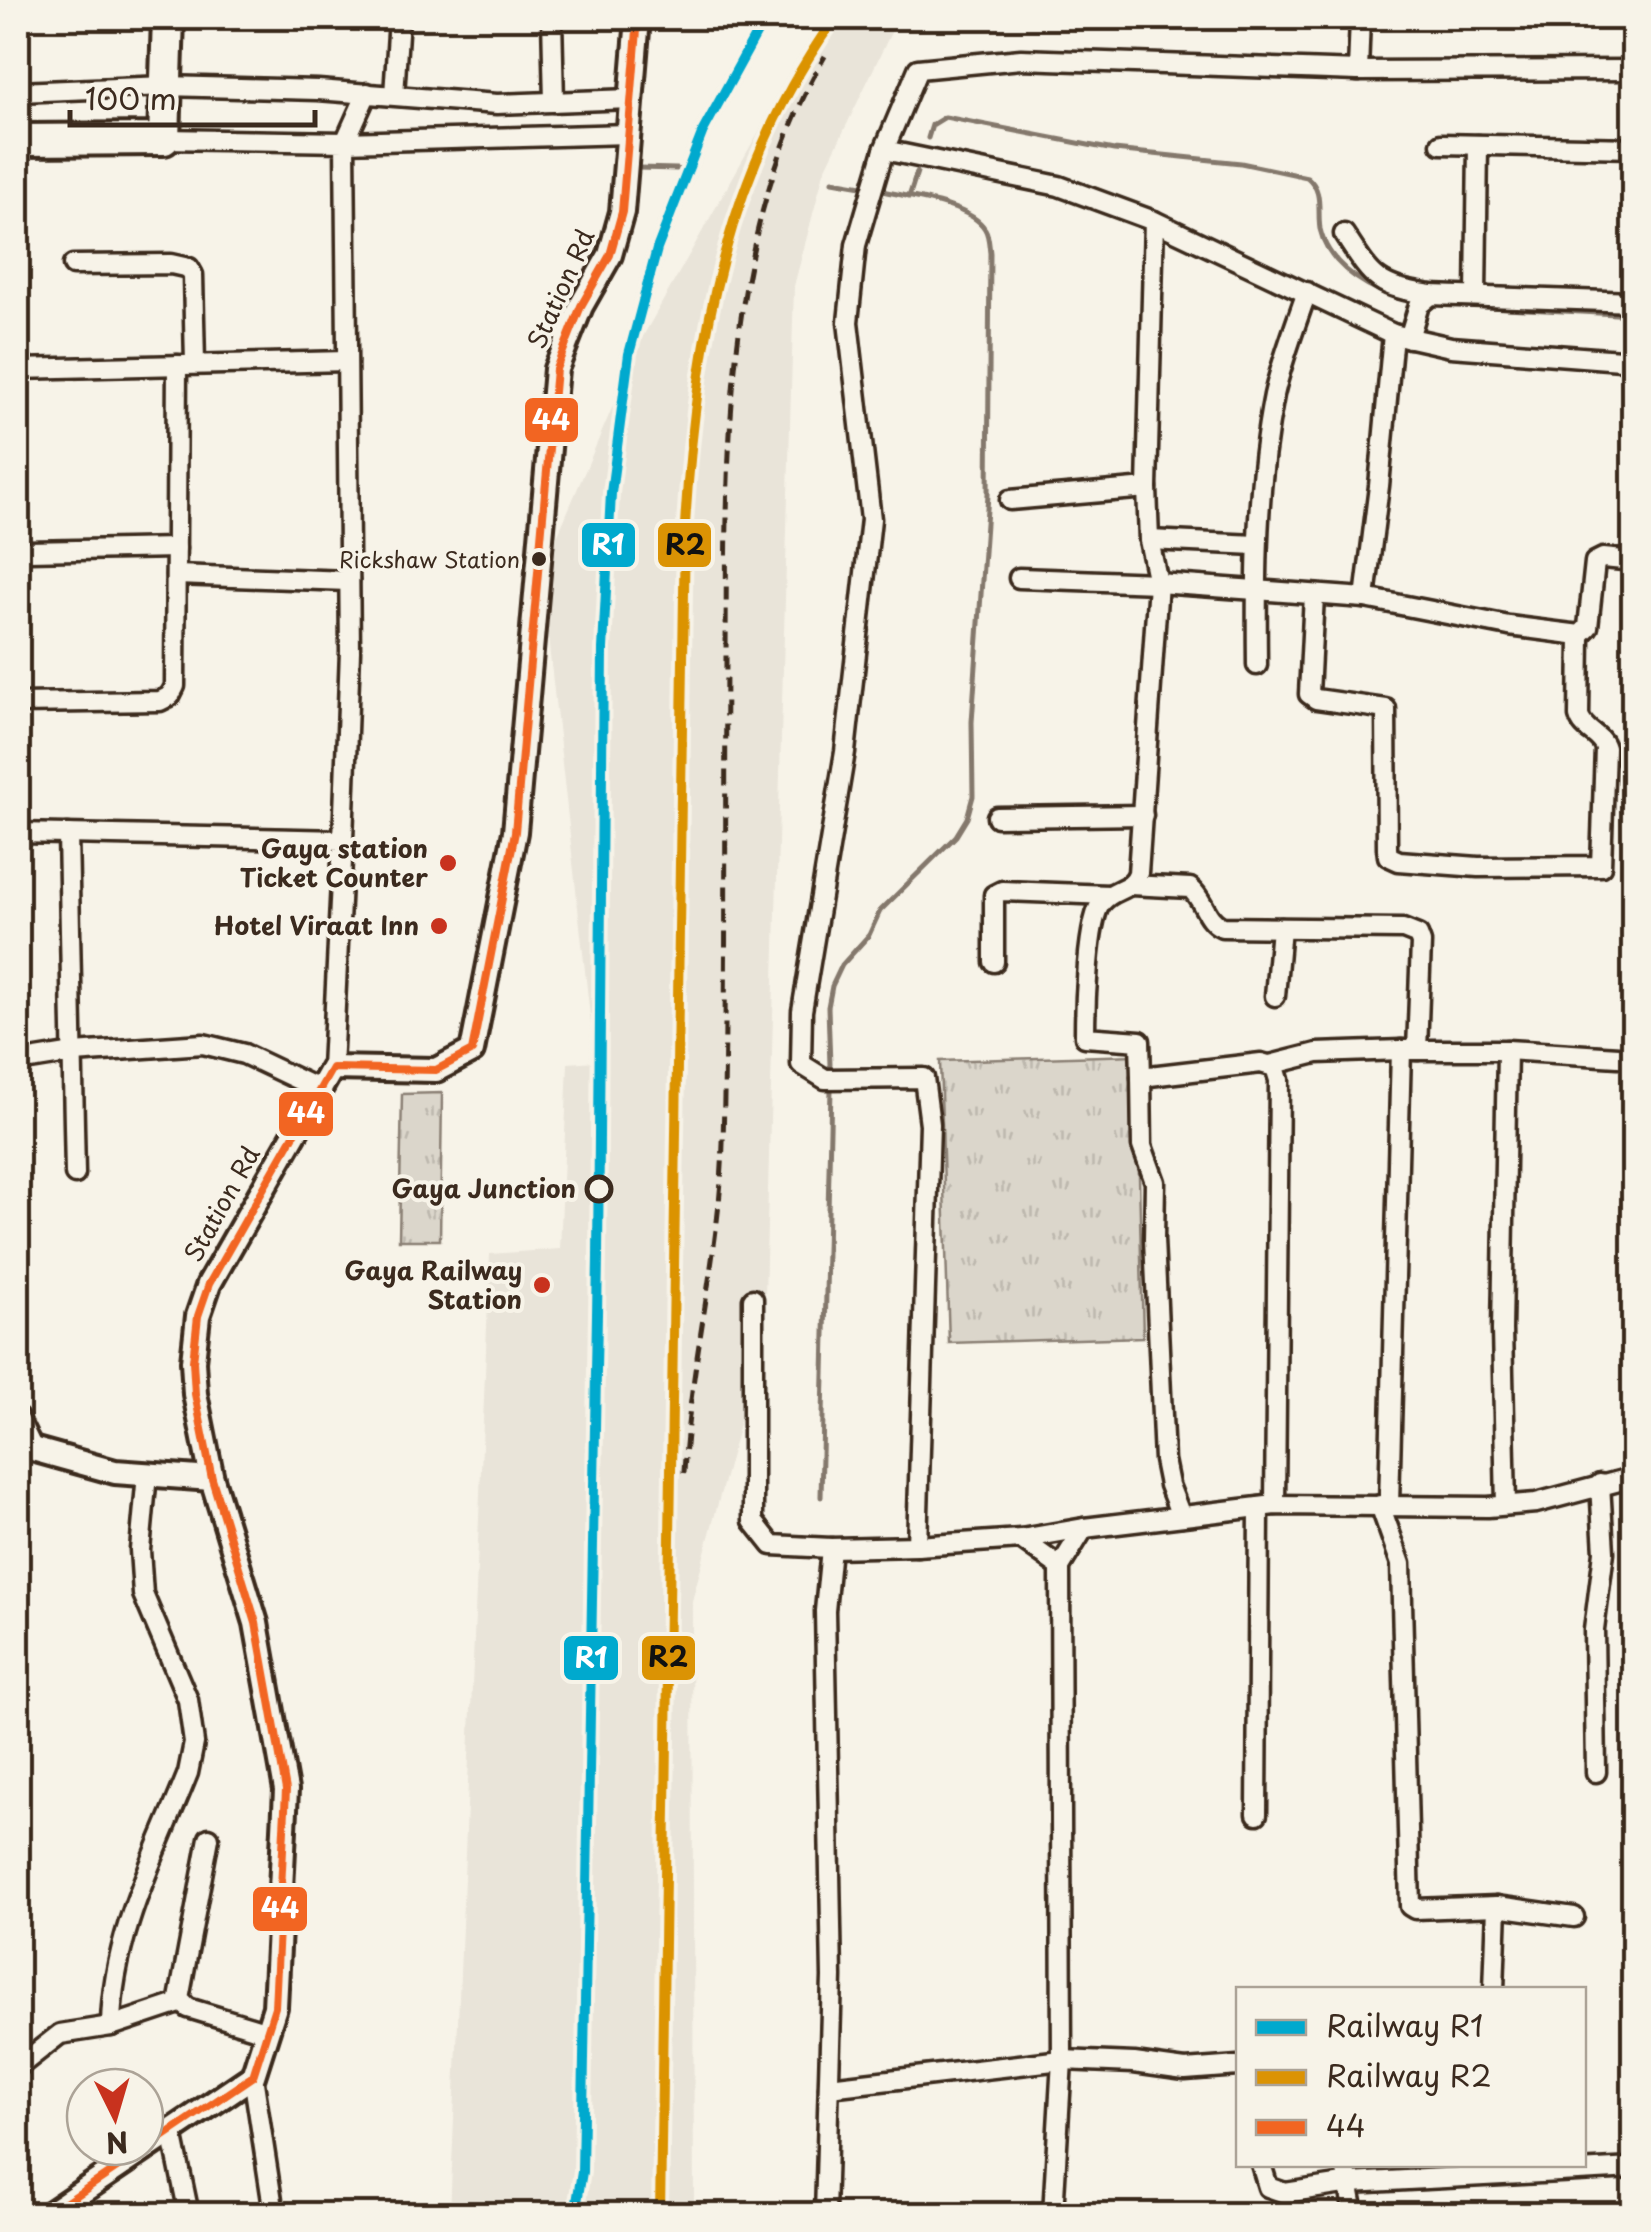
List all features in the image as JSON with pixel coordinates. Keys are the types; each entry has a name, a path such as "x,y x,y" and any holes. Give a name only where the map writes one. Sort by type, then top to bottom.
{"highway":[{"path":"18,140 164,139 168,18"}],"street":[{"path":"394,95 399,18"},
{"path":"552,18 554,102"},
{"name":"Station Rd","path":"253,2076 275,2007 286,1790 256,1623 212,1480 195,1394 193,1361 198,1316 209,1284 230,1245 332,1068 436,1070 472,1051 515,832 556,368 581,306 610,256 622,212 638,18"},
{"path":"1358,71 1360,18"},
{"path":"918,1546 930,1124 924,1078 824,1079 801,1064 802,1010 844,752 871,519 848,322 856,244 884,150 918,69 1021,59 1358,71 1634,70"},
{"path":"18,92 166,86 366,93 455,102 631,99"},
{"path":"332,1068 350,652 345,142 366,93"},
{"path":"164,139 345,142 628,134"},
{"path":"1441,144 1634,148"},
{"path":"1476,296 1478,145"},
{"path":"884,150 1059,186 1154,221 1401,336 1451,347 1634,360"},
{"path":"1130,885 1138,873 1158,583 1149,540 1148,488 1154,221"},
{"path":"1344,234 1370,274 1396,289 1430,295 1634,302"},
{"path":"18,703 160,702 176,686 176,548 193,276 189,268 171,264 73,264"},
{"path":"1257,665 1256,545 1260,487 1275,392 1307,292"},
{"path":"1365,598 1401,336 1430,295"},
{"path":"18,369 347,361"},
{"path":"1010,500 1148,488"},
{"path":"1149,540 1256,545"},
{"path":"18,556 28,551 176,548"},
{"path":"1314,595 1309,694 1316,699 1386,709 1388,856 1398,861 1478,867 1601,866 1606,756 1604,742 1584,728 1579,716 1580,635 1588,627 1594,562 1603,558 1634,561"},
{"path":"176,574 349,581"},
{"path":"1019,578 1158,583 1365,598 1493,624 1580,635"},
{"path":"996,816 1142,815"},
{"path":"18,833 343,840"},
{"path":"68,834 75,1174"},
{"path":"1181,1516 1168,1485 1164,1460 1154,1240 1156,1182 1142,1146 1140,1042 1085,1037 1094,914 1110,895 1130,885 1190,888 1212,923 1222,928 1403,929 1418,935 1421,943 1409,1050 1385,1505 1401,1564 1410,1904 1416,1910 1497,1906 1574,1917"},
{"path":"994,962 994,895 1002,891 1110,895"},
{"path":"1275,996 1281,928"},
{"path":"18,1062 74,1053 203,1044 244,1054 320,1090"},
{"path":"1141,1078 1270,1064 1318,1052 1507,1050 1634,1058"},
{"path":"1506,1505 1502,1330 1507,1050"},
{"path":"1257,1814 1279,1080 1270,1064"},
{"path":"754,1300 752,1521 772,1545 918,1546 1021,1539 1267,1506 1536,1503 1634,1477"},
{"path":"18,1418 25,1447 115,1472 212,1480"},
{"path":"111,2026 117,1955 188,1773 194,1743 188,1700 143,1594 140,1550 147,1474"},
{"path":"1596,1772 1594,1630 1604,1552 1600,1484"},
{"path":"1052,2214 1062,2060 1060,1566 1084,1528"},
{"path":"1021,1539 1060,1566"},
{"path":"826,2214 832,1977 825,1611 831,1548"},
{"path":"209,1838 178,1989 180,2003 268,2032"},
{"path":"1494,1987 1497,1906"},
{"path":"18,2067 60,2034 111,2026 180,2003"},
{"path":"829,2087 1062,2060 1185,2070 1236,2066"},
{"path":"49,2214 253,2076 274,2214"},
{"path":"172,2132 190,2214"},
{"path":"1261,2167 1268,2187 1285,2193 1348,2174 1634,2168"},
{"path":"1348,2174 1354,2214"}],"shaded area":[{"path":"823,18 898,18 824,172 794,286 764,1330 692,1601 694,2214 450,2214 490,1254 560,1249 568,1063 595,1061 541,574 642,338"}],"green space":[{"path":"1136,1055 1143,1337 949,1343 940,1061"},
{"path":"442,1093 440,1240 399,1240 402,1094"}],"waterway":[{"path":"928,138 932,125 945,117 1114,150 1241,163 1307,177 1316,188 1320,229 1333,256 1355,277 1410,301"},
{"path":"638,168 677,169"},
{"path":"909,197 917,172"},
{"path":"833,181 862,186"},
{"path":"830,1065 828,1007 842,965 869,935 880,911 956,836 967,818 973,796 972,722 988,495 989,241 985,229 967,214 938,203 882,191"},
{"path":"1434,304 1634,315"},
{"path":"821,1497 831,1089"}],"railway":[{"path":"669,1768 671,1429 689,461 705,342 732,229 773,122 835,18"},
{"path":"684,1473 723,1143 727,505 737,350 748,274 766,199 791,126 825,56"}],"rail line":[{"name":"R1","path":"575,2214 582,2172 598,1257 603,649 611,493 629,354 657,249 703,131 765,18"},
{"name":"R2","path":"660,2214 685,525 690,457 708,324 742,197 797,76 835,18"}],"transit line":[{"name":"44","path":"49,2214 253,2076 275,2007 286,1790 256,1623 212,1479 195,1394 193,1361 198,1316 209,1284 332,1068 436,1070 472,1051 515,832 556,369 581,306 610,255 622,212 638,18"}],"place":[{"name":"Rickshaw Station","path":"539,559"},
{"name":"Gaya station Ticket Counter","path":"448,863"},
{"name":"Hotel Viraat Inn","path":"439,926"},
{"name":"Gaya Junction","path":"599,1189"},
{"name":"Gaya Railway Station","path":"542,1285"}]}
